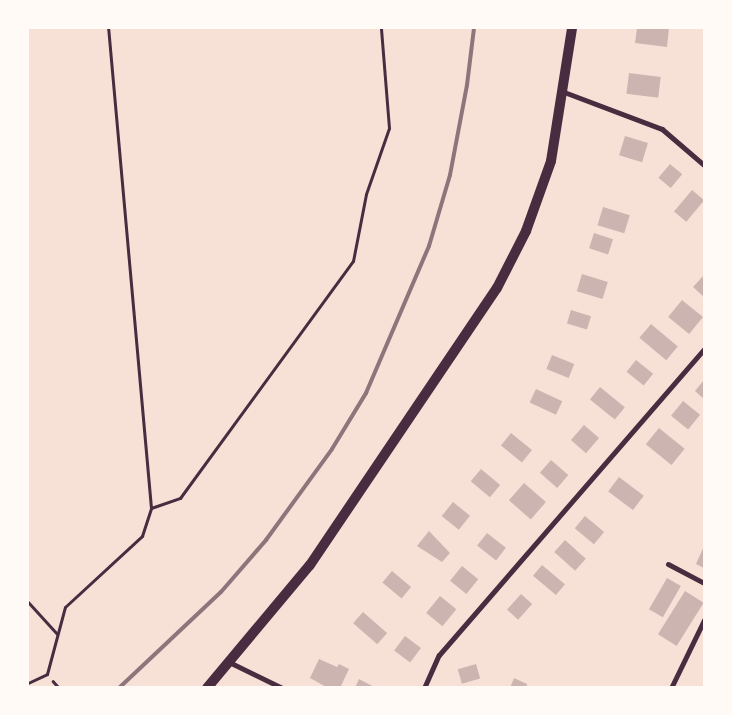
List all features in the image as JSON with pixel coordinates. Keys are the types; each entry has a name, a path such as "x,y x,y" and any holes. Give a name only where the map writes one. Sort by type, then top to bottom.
{"main road":[{"path":"207,688 231,663 310,565 497,288 526,231 551,161 564,92 572,28"}],"street":[{"path":"564,92 662,129 704,165"},
{"path":"424,688 439,655 704,349"},
{"path":"668,564 704,583"},
{"path":"672,688 704,620"},
{"path":"231,663 282,688"}],"lane":[{"path":"28,683 47,674 64,608 142,536 151,508 108,28"},
{"path":"151,508 180,498 353,261 366,194 388,128 381,28"},
{"path":"28,602 57,635"}],"building":[{"path":"637,28 669,28 667,47 635,43"},
{"path":"629,73 661,77 658,98 626,94"},
{"path":"625,136 648,143 642,162 619,155"},
{"path":"670,164 682,174 671,188 658,178"},
{"path":"692,190 704,201 686,222 674,211"},
{"path":"603,207 630,215 624,233 597,225"},
{"path":"594,233 613,239 608,254 589,248"},
{"path":"582,274 608,282 603,299 577,291"},
{"path":"704,275 704,297 693,287"},
{"path":"682,300 703,317 689,334 668,317"},
{"path":"571,310 591,316 587,330 567,323"},
{"path":"651,324 678,346 666,360 639,338"},
{"path":"552,355 574,364 569,378 546,369"},
{"path":"636,360 653,374 644,386 627,372"},
{"path":"704,380 704,399 695,391"},
{"path":"600,387 625,407 615,420 590,399"},
{"path":"536,389 562,401 556,415 530,403"},
{"path":"683,401 700,415 688,430 671,416"},
{"path":"584,425 599,438 586,453 571,440"},
{"path":"659,428 685,449 671,465 646,444"},
{"path":"511,433 532,450 522,462 501,445"},
{"path":"551,460 568,475 557,488 540,473"},
{"path":"481,469 500,485 490,497 471,481"},
{"path":"619,477 644,496 633,510 608,491"},
{"path":"524,483 546,502 531,519 509,500"},
{"path":"453,502 470,516 459,530 442,516"},
{"path":"585,516 604,532 594,544 575,528"},
{"path":"429,531 450,553 442,562 417,546"},
{"path":"487,533 506,548 496,560 477,546"},
{"path":"565,540 586,559 575,571 554,552"},
{"path":"704,546 704,568 696,564"},
{"path":"542,565 565,584 556,595 533,576"},
{"path":"462,566 478,579 466,594 450,581"},
{"path":"392,571 411,587 402,599 382,582"},
{"path":"667,578 681,586 663,617 649,609"},
{"path":"685,591 704,603 677,646 658,634"},
{"path":"521,594 532,604 518,620 507,610"},
{"path":"440,596 456,609 442,626 426,613"},
{"path":"363,612 387,633 377,644 353,623"},
{"path":"405,636 421,648 410,662 394,650"},
{"path":"319,659 337,667 339,664 349,669 340,688 328,688 310,678"},
{"path":"476,664 480,678 462,684 458,669"},
{"path":"514,678 527,684 526,688 510,688"},
{"path":"359,679 376,688 355,688"}],"railway":[{"path":"119,688 221,592 266,540 332,449 366,393 429,246 450,175 467,85 474,28"}]}
